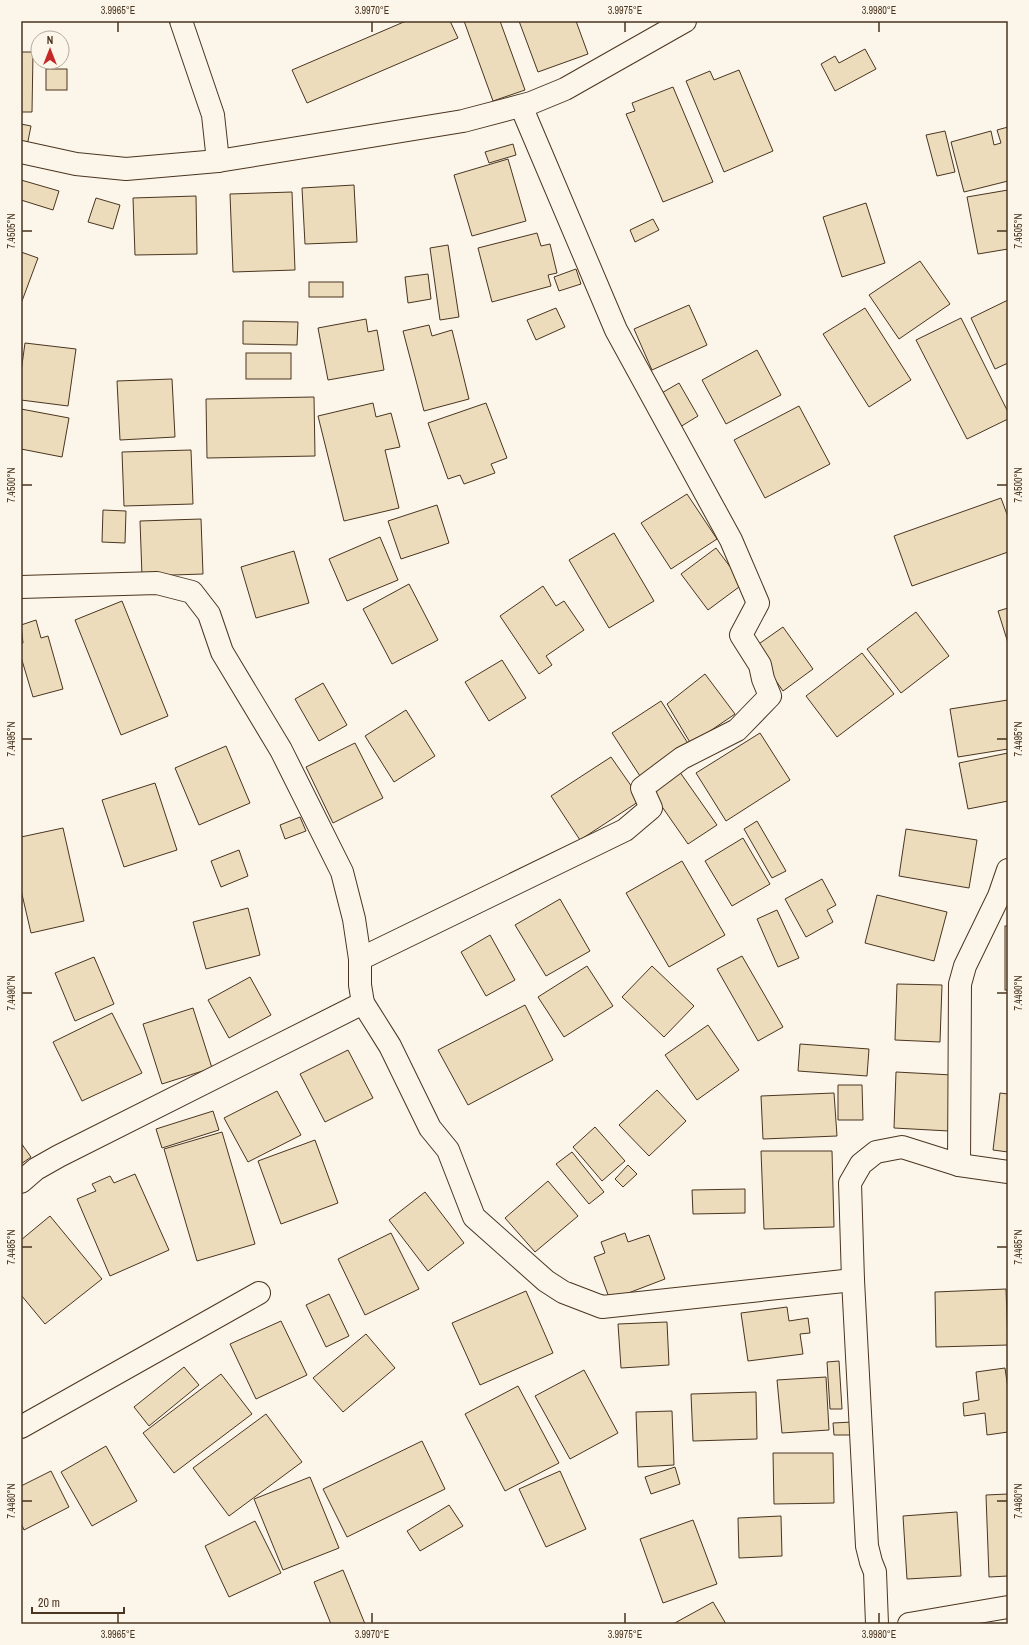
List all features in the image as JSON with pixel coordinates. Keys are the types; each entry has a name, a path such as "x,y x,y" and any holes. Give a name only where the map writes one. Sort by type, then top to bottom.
{"street":[{"path":"181,21 213,115 218,161"},
{"path":"21,152 76,164 126,170 218,161 463,121 531,104 565,89 685,21"},
{"path":"360,959 625,830 651,808 642,788 682,758 737,730 770,696 763,679 760,665 742,635 758,603 731,540 616,330 521,106"},
{"path":"21,586 157,583 192,592 209,614 222,652 281,750 342,872 354,919 360,959 360,985 363,1003 390,1046 430,1128 448,1150 474,1217 546,1281 563,1292 602,1307 853,1280"},
{"path":"960,1165 960,984 965,966 999,896 1008,870"},
{"path":"21,1182 36,1169 59,1156 363,1003"},
{"path":"877,1624 875,1572 867,1546 853,1280 850,1183 861,1164 876,1152 902,1147 960,1165 1008,1172"},
{"path":"21,1427 259,1293"},
{"path":"910,1624 1008,1607"}],"building":[{"path":"406,21 450,21 458,38 307,103 292,70"},
{"path":"464,21 500,21 525,90 493,101"},
{"path":"519,21 576,21 588,54 538,72"},
{"path":"865,49 876,69 835,91 821,64 835,56 839,63"},
{"path":"21,52 30,52 30,70 33,70 32,112 21,112"},
{"path":"46,70 67,70 67,90 46,90"},
{"path":"739,70 773,151 724,172 686,81 710,71 714,80"},
{"path":"673,87 713,182 663,202 626,114 635,111 632,103"},
{"path":"21,124 31,126 26,151 21,150"},
{"path":"1008,127 1008,181 964,192 951,142 991,131 994,145 1001,143 997,130"},
{"path":"945,131 955,172 937,176 926,135"},
{"path":"513,144 516,155 489,163 485,152"},
{"path":"508,159 526,221 472,236 454,175"},
{"path":"21,180 59,191 53,210 21,200"},
{"path":"354,185 357,242 305,244 302,188"},
{"path":"1008,190 1008,249 978,254 967,197"},
{"path":"292,192 295,270 233,272 230,194"},
{"path":"196,196 197,254 135,255 133,198"},
{"path":"96,198 120,205 113,229 88,222"},
{"path":"866,203 885,263 842,277 823,217"},
{"path":"653,219 659,230 635,242 630,230"},
{"path":"537,233 541,246 550,244 557,273 548,275 551,286 492,302 478,248"},
{"path":"448,245 459,317 440,320 430,248"},
{"path":"21,252 38,258 22,301 21,300"},
{"path":"920,261 950,304 899,339 869,295"},
{"path":"576,269 581,284 559,291 554,277"},
{"path":"428,274 431,299 408,303 405,277"},
{"path":"309,282 343,282 343,297 309,297"},
{"path":"1008,300 1008,363 995,369 971,318"},
{"path":"689,305 707,345 652,370 634,329"},
{"path":"556,308 565,327 536,340 527,320"},
{"path":"865,308 911,380 869,407 823,334"},
{"path":"961,318 1008,412 1008,419 967,439 916,340"},
{"path":"366,319 368,332 377,330 384,370 328,380 318,328"},
{"path":"243,321 298,322 297,345 243,344"},
{"path":"429,325 432,336 452,330 469,399 424,411 403,331"},
{"path":"25,343 76,349 68,406 21,400 21,372"},
{"path":"757,350 781,395 726,424 702,380"},
{"path":"246,353 291,353 291,379 246,379"},
{"path":"172,379 175,437 120,440 117,381"},
{"path":"679,383 698,416 680,427 660,394"},
{"path":"314,397 315,456 207,458 206,399"},
{"path":"373,403 376,417 391,413 400,447 385,450 399,508 344,521 318,416"},
{"path":"486,403 507,458 491,464 495,473 464,484 460,475 448,479 428,423"},
{"path":"799,406 830,464 765,498 734,440"},
{"path":"21,409 69,418 62,457 21,449"},
{"path":"191,450 193,504 124,506 122,452"},
{"path":"687,494 717,539 671,569 641,523"},
{"path":"1001,498 1008,517 1008,552 912,586 894,536"},
{"path":"437,505 449,543 401,559 388,521"},
{"path":"103,510 126,511 125,543 102,542"},
{"path":"201,519 203,574 142,576 140,521"},
{"path":"614,533 654,601 609,628 569,560"},
{"path":"380,537 398,580 347,601 329,559"},
{"path":"716,548 743,584 708,610 681,574"},
{"path":"294,551 309,603 256,618 241,567"},
{"path":"409,584 438,640 392,664 363,609"},
{"path":"543,586 556,606 564,601 584,630 546,656 552,665 539,674 500,616"},
{"path":"122,601 168,716 121,735 75,620"},
{"path":"1008,608 1008,643 998,611"},
{"path":"916,612 949,656 901,693 867,649"},
{"path":"36,620 41,638 48,636 63,689 33,697 21,657 21,644 23,643 21,625"},
{"path":"783,627 813,669 783,691 753,648"},
{"path":"862,653 894,694 837,737 806,696"},
{"path":"502,660 526,698 489,721 465,682"},
{"path":"705,674 735,714 691,744 667,704"},
{"path":"323,683 347,725 319,741 295,699"},
{"path":"1008,700 1008,749 958,757 950,709"},
{"path":"661,701 689,745 640,776 612,733"},
{"path":"406,710 435,756 394,782 365,736"},
{"path":"760,733 790,780 726,821 696,773"},
{"path":"355,743 383,798 333,823 306,767"},
{"path":"226,746 250,803 199,825 175,768"},
{"path":"1008,753 1008,801 968,809 959,763"},
{"path":"611,757 641,800 580,840 551,796"},
{"path":"677,768 717,825 688,844 649,788"},
{"path":"155,783 177,850 124,867 102,800"},
{"path":"300,817 306,831 285,839 280,825"},
{"path":"757,821 786,871 772,878 744,829"},
{"path":"63,828 84,921 31,933 21,890 21,837"},
{"path":"906,829 977,840 969,888 899,876"},
{"path":"743,838 770,884 732,906 705,861"},
{"path":"239,850 248,876 221,887 211,861"},
{"path":"682,861 725,935 669,967 626,893"},
{"path":"822,879 836,905 827,910 833,922 806,937 785,899"},
{"path":"877,895 947,912 934,961 865,943"},
{"path":"560,899 590,951 546,976 515,925"},
{"path":"248,908 260,955 206,969 193,922"},
{"path":"777,910 799,958 778,967 757,919"},
{"path":"1005,926 1008,926 1008,990 1005,990"},
{"path":"490,935 515,980 486,996 461,952"},
{"path":"742,956 783,1027 758,1041 717,969"},
{"path":"94,957 114,1004 75,1021 55,973"},
{"path":"587,966 613,1006 564,1037 538,997"},
{"path":"652,966 694,1006 664,1037 622,997"},
{"path":"250,977 271,1015 229,1038 208,1000"},
{"path":"897,984 942,985 940,1042 895,1040"},
{"path":"525,1005 553,1060 468,1105 438,1050"},
{"path":"193,1008 212,1068 162,1084 143,1024"},
{"path":"112,1013 142,1073 82,1101 53,1042"},
{"path":"708,1025 739,1070 697,1100 665,1055"},
{"path":"800,1044 869,1049 867,1076 798,1071"},
{"path":"348,1050 373,1098 325,1122 300,1074"},
{"path":"896,1072 952,1075 949,1131 894,1128"},
{"path":"838,1085 862,1085 863,1120 838,1120"},
{"path":"657,1090 686,1121 649,1156 619,1125"},
{"path":"277,1091 301,1135 248,1162 224,1118"},
{"path":"834,1093 837,1136 763,1139 761,1096"},
{"path":"1000,1093 1008,1094 1008,1152 993,1150"},
{"path":"213,1111 219,1130 162,1148 156,1129"},
{"path":"595,1127 625,1161 602,1181 573,1147"},
{"path":"222,1132 255,1244 197,1261 164,1149"},
{"path":"315,1140 338,1203 281,1224 258,1161"},
{"path":"21,1143 31,1157 21,1164"},
{"path":"761,1151 832,1151 834,1227 764,1229"},
{"path":"572,1152 604,1192 589,1204 556,1164"},
{"path":"628,1165 637,1174 623,1187 615,1179"},
{"path":"135,1174 169,1250 110,1276 77,1199 96,1191 92,1184 110,1176 114,1183"},
{"path":"548,1181 578,1216 535,1252 505,1218"},
{"path":"745,1189 745,1213 693,1214 692,1190"},
{"path":"425,1192 464,1243 428,1271 389,1220"},
{"path":"50,1216 102,1279 45,1324 21,1295 21,1240"},
{"path":"391,1233 419,1289 365,1315 338,1259"},
{"path":"625,1233 628,1242 649,1235 665,1279 610,1300 594,1257 605,1253 601,1242"},
{"path":"1006,1289 1008,1345 936,1347 935,1292"},
{"path":"526,1291 553,1353 480,1385 452,1323"},
{"path":"329,1294 349,1336 326,1347 306,1305"},
{"path":"787,1307 789,1321 808,1318 810,1333 800,1334 803,1354 748,1361 741,1313"},
{"path":"281,1321 307,1375 256,1399 230,1344"},
{"path":"667,1322 669,1365 621,1368 618,1324"},
{"path":"366,1334 395,1368 343,1412 313,1378"},
{"path":"839,1361 842,1409 830,1409 827,1362"},
{"path":"184,1367 199,1385 149,1426 134,1407"},
{"path":"1005,1368 1008,1389 1008,1432 987,1435 985,1413 964,1416 963,1403 979,1400 976,1372"},
{"path":"584,1370 618,1433 570,1459 535,1396"},
{"path":"221,1374 252,1414 174,1473 143,1433"},
{"path":"826,1377 829,1430 782,1433 777,1380"},
{"path":"518,1386 559,1463 505,1491 465,1414"},
{"path":"756,1392 757,1439 693,1441 691,1394"},
{"path":"672,1411 674,1465 638,1467 636,1412"},
{"path":"266,1414 302,1462 229,1516 193,1468"},
{"path":"853,1422 852,1435 834,1435 833,1423"},
{"path":"422,1441 445,1489 347,1537 323,1489"},
{"path":"106,1446 137,1501 92,1526 61,1472"},
{"path":"773,1453 833,1453 834,1503 774,1504"},
{"path":"675,1467 680,1484 651,1494 645,1477"},
{"path":"51,1471 69,1507 24,1530 21,1523 21,1486"},
{"path":"560,1471 586,1529 546,1547 519,1489"},
{"path":"310,1477 339,1548 283,1570 254,1499"},
{"path":"1008,1494 1008,1576 989,1577 986,1495"},
{"path":"449,1505 463,1526 420,1551 407,1531"},
{"path":"957,1512 961,1576 907,1579 903,1516"},
{"path":"781,1516 782,1556 739,1558 738,1518"},
{"path":"693,1520 717,1584 663,1603 640,1539"},
{"path":"255,1521 281,1573 229,1597 205,1546"},
{"path":"343,1570 365,1624 331,1624 314,1582"},
{"path":"713,1602 726,1624 673,1624"}]}
